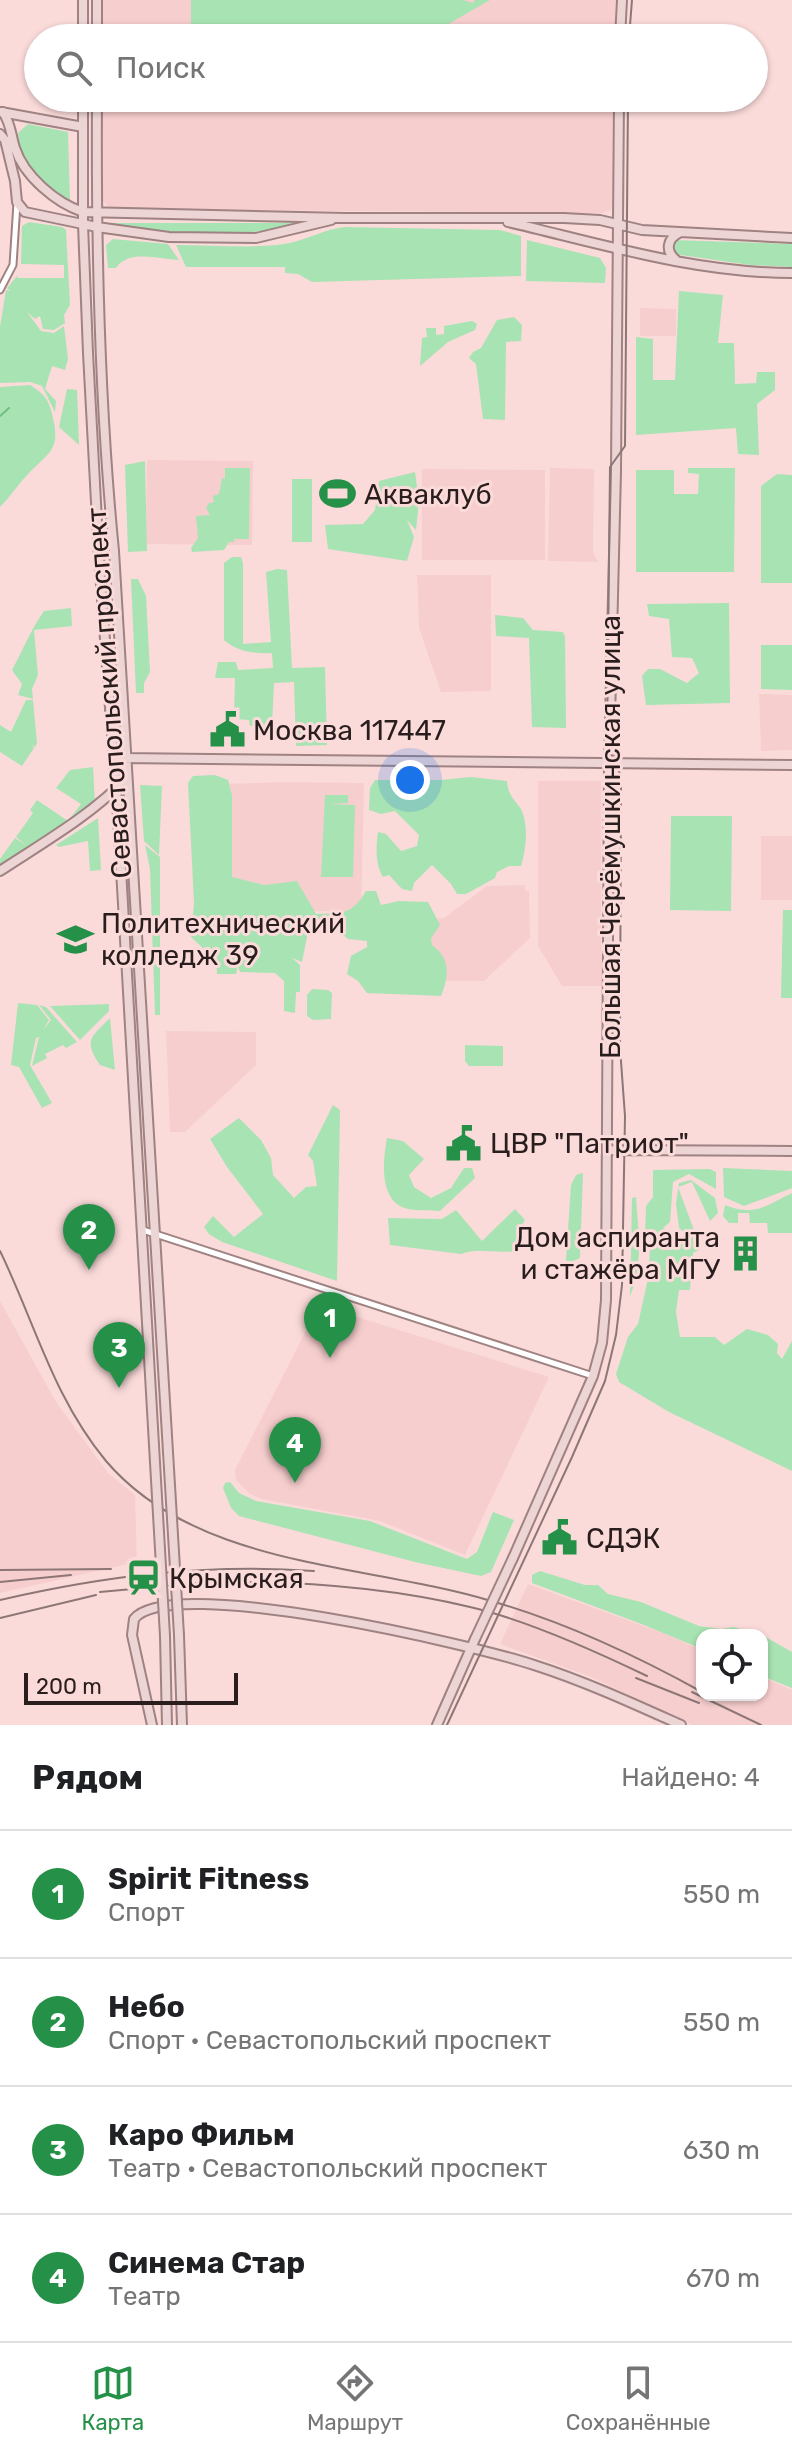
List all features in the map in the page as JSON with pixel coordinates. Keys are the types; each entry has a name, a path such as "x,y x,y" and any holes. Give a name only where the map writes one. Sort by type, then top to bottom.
{"main road":[{"path":"83,0 83,24"},
{"path":"97,0 97,24"},
{"path":"621,24 622,0"},
{"path":"2,112 83,127"},
{"path":"0,124 2,112"},
{"path":"2,112 8,120 18,154 32,177 61,202 83,212 600,220 634,229 792,238"},
{"name":"Севастопольский проспект","path":"83,112 83,224 94,470 142,1230 165,1636 167,1725"},
{"name":"Севастопольский проспект","path":"97,112 96,213 106,467 114,551 162,1336 182,1725"},
{"name":"Большая Черёмушкинская улица","path":"437,1725 593,1376 602,1343 606,1300 609,1150 609,763 619,112"},
{"path":"13,137 19,127 32,117"},
{"path":"0,134 5,140 17,202 25,212 97,227 169,237 256,238 346,218"},
{"path":"15,181 21,173 32,177"},
{"path":"488,219 657,258 748,272 792,273"},
{"path":"657,231 664,244 657,258"},
{"path":"676,260 670,254 668,244 673,236 681,232"},
{"path":"112,758 792,765"},
{"path":"0,871 76,823 127,778"},
{"path":"609,1150 792,1151"},
{"path":"152,1725 132,1629 138,1614 149,1608 215,1605 288,1609 530,1663 607,1691 681,1725"}],"street":[{"path":"0,290 13,265 17,202"},
{"path":"142,1230 593,1376"},
{"path":"147,1337 154,1329 162,1336"}],"shaded area":[{"path":"102,0 616,0 615,24 102,24"},
{"path":"101,112 613,112 612,206 611,210 603,213 113,209 102,199"},
{"path":"640,308 676,309 676,336 640,336"},
{"path":"147,460 253,461 252,545 146,544"},
{"path":"550,468 594,469 593,552 598,562 548,561"},
{"path":"422,469 545,470 545,560 422,560"},
{"path":"417,575 491,575 491,691 441,692 419,628"},
{"path":"759,694 792,695 792,750 761,751"},
{"path":"538,781 601,781 601,986 562,986 538,946"},
{"path":"364,783 361,912 315,911 291,917 221,918 222,784"},
{"path":"761,836 792,836 792,900 761,900"},
{"path":"525,885 525,891 529,891 530,938 484,981 399,981 409,921 444,918 487,886"},
{"path":"166,1031 256,1032 256,1065 185,1132 170,1132"},
{"path":"0,1301 56,1402 108,1473 135,1495 137,1562 0,1593"},
{"path":"319,1305 549,1377 465,1555 380,1521 261,1499 250,1494 236,1480 235,1470"},
{"path":"528,1584 696,1647 696,1701 768,1701 768,1680 792,1690 792,1725 692,1725 591,1677 500,1644"}],"green space":[{"path":"191,0 463,0 473,3 475,0 490,0 448,24 191,24"},
{"path":"28,124 68,132 70,201 52,190 28,164 19,144 18,133"},
{"path":"29,222 66,230 70,305 64,315 65,323 54,330 43,329 40,316 35,319 27,312 41,331 54,333 64,326 68,359 65,370 52,366 45,389 56,401 55,412 42,386 30,382 0,383 0,327 6,290 10,291 7,288 17,276 64,278 64,265 21,264 22,226"},
{"path":"111,223 293,223 257,232 202,234 147,231"},
{"path":"345,227 500,230 521,236 521,276 312,282 298,274 285,273 285,267 186,267 176,245 271,245"},
{"path":"113,239 168,244 179,260 136,257 121,262 116,268 108,268 106,245"},
{"path":"527,240 600,258 606,268 605,283 526,281"},
{"path":"674,240 792,244 792,267 750,265 674,254 670,244"},
{"path":"679,291 723,295 718,343 734,343 735,384 756,383 757,372 775,372 775,390 757,404 759,455 738,454 736,428 636,435 636,337 653,339 653,380 675,380"},
{"path":"514,317 522,325 521,341 506,342 505,420 483,419 476,364 469,358 481,348 497,320"},
{"path":"472,321 477,324 475,330 448,342 420,366 426,328 436,328 436,335 444,334 444,326"},
{"path":"30,385 49,404 54,442 48,454 0,507 0,387"},
{"path":"67,389 77,390 79,445 59,427"},
{"path":"145,461 147,551 128,552 125,465"},
{"path":"225,468 250,468 249,539 234,539 224,550 192,552 191,548 198,538 196,516 210,515 206,508 214,502 213,496 219,494 222,478 225,479"},
{"path":"688,468 735,468 734,572 636,572 636,470 674,470 674,494 698,494 699,474 688,473"},
{"path":"415,472 419,502 416,530 407,520 414,537 407,561 328,549 325,525 363,524 375,510 379,481"},
{"path":"777,474 792,475 792,583 761,583 761,486"},
{"path":"292,479 312,479 312,542 292,542"},
{"path":"232,557 241,557 243,563 243,644 271,642 266,572 287,570 292,668 325,667 327,745 296,746 294,682 274,683 272,726 250,726 249,720 234,719 235,678 215,678 218,662 236,662 238,670 273,668 272,653 247,651 224,640 224,563"},
{"path":"131,579 138,579 146,596 150,672 144,683 144,693 136,693"},
{"path":"729,603 730,703 646,705 642,676 648,669 660,669 687,683 699,673 692,658 672,657 669,619 649,616 647,604"},
{"path":"71,608 72,626 34,630 38,675 32,689 33,699 18,695 22,684 12,670 39,618 44,611"},
{"path":"495,615 523,618 533,630 563,632 566,728 532,727 529,638 496,636"},
{"path":"761,645 792,645 792,690 761,689"},
{"path":"26,700 33,700 37,743 35,747 32,745 34,748 22,766 0,752 0,725 11,732"},
{"path":"93,767 95,803 0,870 0,859 15,838 26,845 16,837 33,813 30,810 37,800 68,821 81,804 56,788 70,770"},
{"path":"215,775 228,780 232,795 232,877 264,885 297,881 316,914 351,909 366,891 376,891 381,905 399,901 428,902 440,925 431,938 432,945 443,956 447,968 441,996 367,993 358,981 347,974 351,956 367,947 367,941 348,939 333,927 309,927 302,962 292,958 300,965 300,992 296,992 295,1013 284,1011 284,981 275,973 240,972 238,966 236,974 217,974 216,956 211,956 191,937 194,903 188,783 193,776"},
{"path":"471,777 507,781 525,822 521,866 509,866 497,872 495,878 466,894 457,894 432,865 414,883 412,891 402,889 389,875 383,877 377,861 378,832 386,834 401,851 417,846 419,835 395,811 381,814 369,810 370,788 375,780"},
{"path":"140,785 162,786 159,855 144,841"},
{"path":"325,795 348,795 348,803 329,804 355,805 353,877 321,877"},
{"path":"671,816 732,816 731,911 670,910"},
{"path":"98,818 101,870 90,871 88,841 56,845"},
{"path":"145,845 160,857 160,1015 155,1015 150,869"},
{"path":"783,910 792,910 792,998 781,998"},
{"path":"312,989 332,993 331,1019 313,1020 307,1016 307,995"},
{"path":"18,1003 37,1005 49,1020 43,1030 51,1020 39,1005 46,1007 77,1042 45,1054 47,1058 32,1066 39,1037 36,1038 30,1065 52,1103 42,1108 19,1067 11,1065"},
{"path":"109,1004 109,1011 80,1040 50,1006"},
{"path":"110,1018 115,1070 100,1065 91,1044 94,1035"},
{"path":"465,1045 503,1046 503,1066 469,1066 465,1061"},
{"path":"333,1105 340,1110 337,1281 222,1242 209,1234 204,1227 213,1216 234,1237 263,1214 210,1139 239,1118 261,1140 271,1158 273,1175 294,1198 306,1187 317,1186 313,1161 308,1155"},
{"path":"387,1138 403,1141 424,1159 409,1175 414,1187 431,1198 451,1188 464,1168 472,1168 475,1178 440,1211 412,1210 398,1205 387,1189 385,1179"},
{"path":"723,1168 792,1171 792,1188 744,1206 724,1197"},
{"path":"710,1169 716,1172 716,1189 689,1174 673,1182 670,1222 663,1228 674,1232 685,1244 691,1239 679,1228 678,1188 701,1249 693,1253 690,1290 679,1290 676,1312 680,1337 715,1337 724,1345 747,1329 768,1335 778,1344 777,1353 782,1359 792,1341 792,1471 669,1412 619,1382 616,1374 628,1337 638,1324 649,1274 650,1238 645,1234 646,1206 653,1197 653,1170"},
{"path":"583,1173 580,1258 569,1263 566,1260 571,1185 576,1175"},
{"path":"691,1180 715,1198 718,1213 710,1221 692,1182 678,1187 679,1183"},
{"path":"792,1193 792,1233 768,1233 767,1223 750,1223 749,1213 738,1213 738,1223 729,1223 723,1216 725,1205 752,1210"},
{"path":"636,1197 639,1259 630,1296 632,1198"},
{"path":"515,1209 525,1220 518,1231 515,1251 461,1254 390,1245 388,1218 442,1219 456,1210 482,1241"},
{"path":"230,1482 239,1493 256,1501 370,1521 467,1559 477,1552 493,1512 514,1520 491,1572 481,1576 239,1516 231,1508 223,1488 225,1483"},
{"path":"540,1571 585,1585 598,1585 608,1594 641,1602 699,1626 721,1629 696,1629 696,1647 532,1583 532,1575"},
{"path":"768,1638 792,1652 792,1688 768,1678"}],"waterway":[{"path":"0,416 9,408"}],"tram line":[{"path":"630,24 632,0"},
{"path":"447,1725 605,1381 616,1335 622,1285 625,1116 620,1048 621,776 607,745 610,467 625,446 628,112"}],"railway":[{"path":"0,1251 72,1411 106,1461 144,1496 187,1523 235,1542 285,1557 442,1588 546,1619 625,1652 696,1689"},
{"path":"0,1570 111,1569"},
{"path":"0,1600 78,1584 195,1570 314,1571"},
{"path":"0,1582 71,1575"},
{"path":"100,1592 208,1582"},
{"path":"214,1582 343,1587 438,1600 537,1628 647,1676"},
{"path":"0,1618 96,1595"},
{"path":"636,1678 699,1703"},
{"path":"692,1692 761,1725"}],"place":[{"name":"Акваклуб","path":"338,494"},
{"name":"Москва 117447","path":"227,730"},
{"name":"Политехнический колледж 39","path":"75,939"},
{"name":"ЦВР \"Патриот\"","path":"464,1143"},
{"name":"Дом аспиранта и стажёра МГУ","path":"746,1253"},
{"name":"Небо","path":"89,1270"},
{"name":"Spirit Fitness","path":"330,1358"},
{"name":"Каро Фильм","path":"119,1388"},
{"name":"Синема Стар","path":"295,1483"},
{"name":"СДЭК","path":"560,1538"},
{"name":"Крымская","path":"143,1578"}]}
